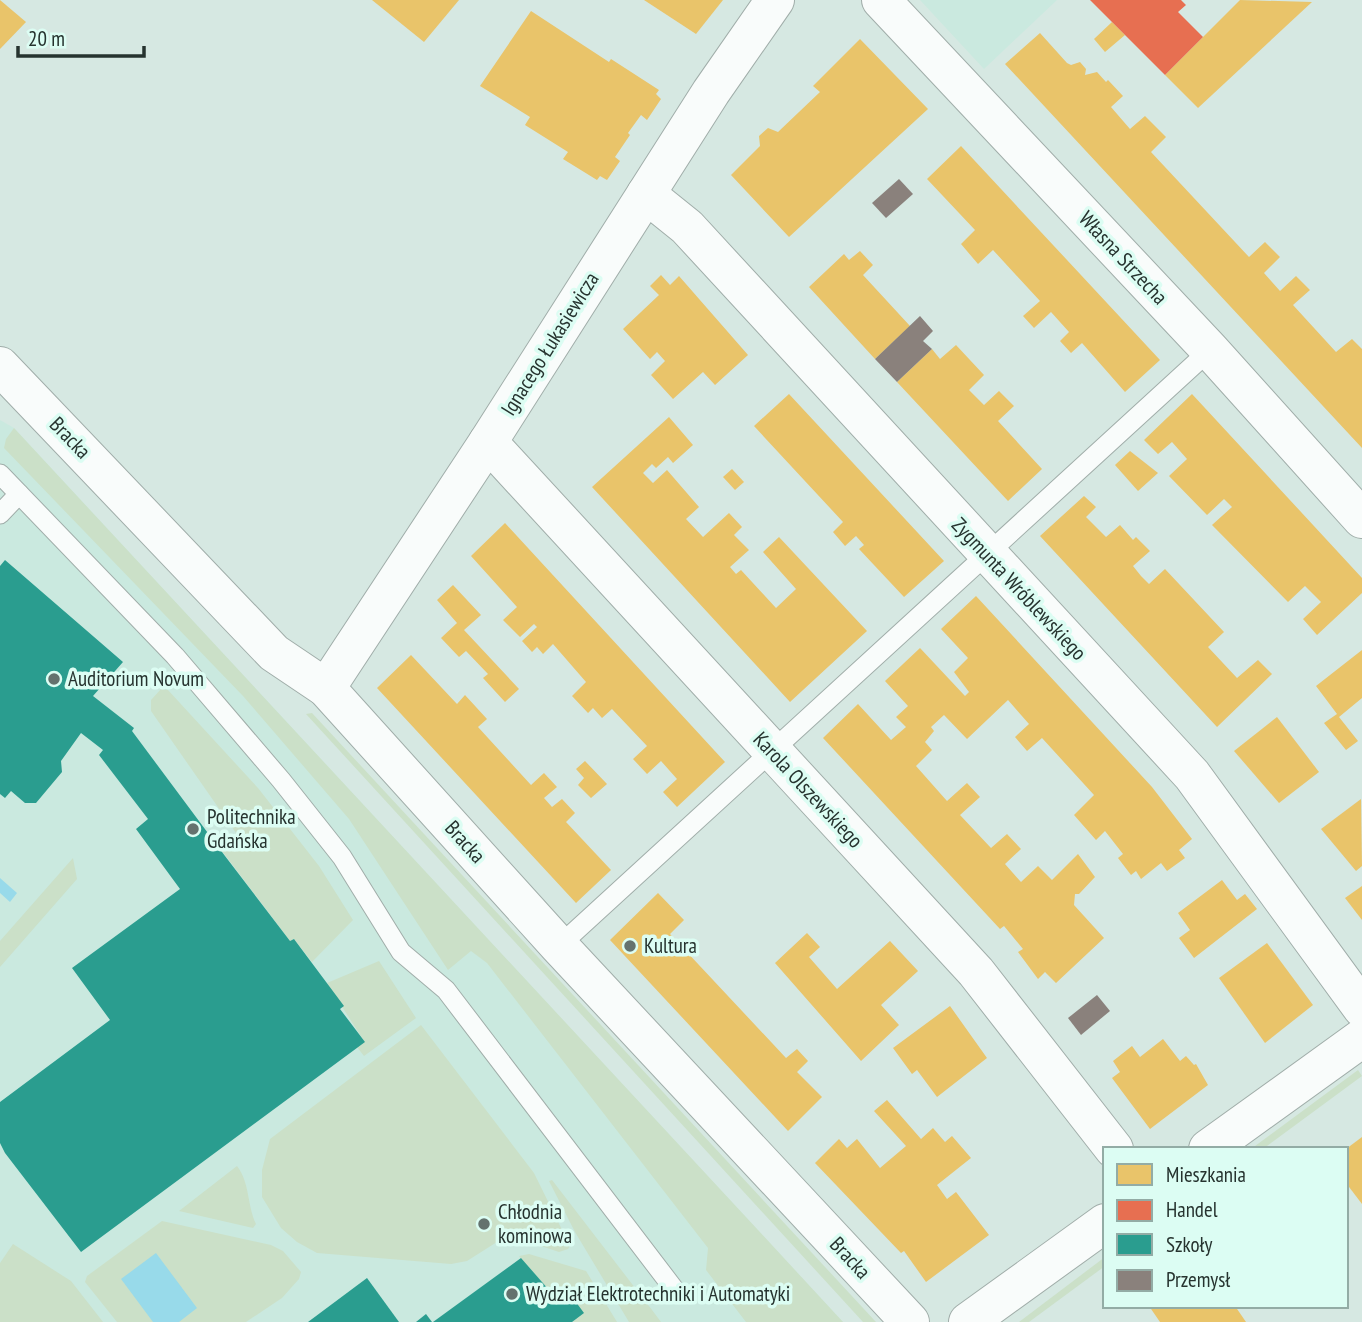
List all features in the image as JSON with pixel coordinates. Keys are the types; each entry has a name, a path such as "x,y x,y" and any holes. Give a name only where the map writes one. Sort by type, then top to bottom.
{"street":[{"name":"Ignacego Łukasiewicza","path":"326,688 775,0"},
{"name":"Własna Strzecha","path":"881,0 1210,350 1362,519"},
{"name":"Zygmunta Wróblewskiego","path":"646,194 687,226 986,555 1192,775 1362,1008"},
{"name":"Bracka","path":"3,375 274,653 326,688 559,946 910,1322"},
{"name":"Karola Olszewskiego","path":"488,442 976,972 1112,1147"},
{"path":"1211,1147 1362,1038"},
{"path":"968,1322 1103,1224"}],"lane":[{"path":"559,946 1210,350"},
{"path":"0,474 175,656 281,779 342,857 389,936 401,951 446,990 677,1293"},
{"path":"0,514 19,494"}],"shaded area":[{"path":"920,0 1057,0 984,69"},
{"name":"Politechnika Gdańska","path":"0,420 14,428 843,1322 0,1322"},
{"path":"14,428 843,1322 746,1322 706,1270 708,1248 487,963 471,951 448,970 349,819 243,696 4,448 6,439"},
{"path":"161,689 168,690 258,788 319,866 353,920 312,962 294,939 290,941 219,847 236,833 151,711 151,700"},
{"path":"312,713 876,1322 863,1322 306,714"},
{"path":"73,858 77,879 0,967 0,941"},
{"path":"379,961 416,1018 364,1056 357,1047 364,1041 327,983"},
{"path":"421,1025 534,1173 570,1246 568,1249 559,1252 508,1235 467,1261 451,1264 317,1253 297,1242 281,1228 262,1197 262,1170 270,1139"},
{"path":"1358,1070 1362,1076 1266,1147 1254,1147"},
{"path":"237,1166 244,1180 256,1224 253,1228 179,1211"},
{"path":"552,1180 661,1322 629,1322 575,1232 549,1181"},
{"path":"162,1221 271,1245 283,1251 301,1272 299,1279 282,1298 246,1322 117,1322 85,1282 87,1276"},
{"path":"13,1244 71,1281 103,1322 0,1322 0,1263"},
{"path":"529,1254 586,1271 617,1322 573,1322 567,1290 556,1298 519,1256"},
{"path":"1103,1259 1103,1267 1029,1322 1019,1322"}],"water":[{"path":"0,878 17,893 10,902 0,893"},
{"path":"156,1253 197,1308 179,1322 153,1322 121,1279"}],"building: Mieszkania":[{"path":"0,0 26,22 0,49"},
{"path":"372,0 459,0 424,42"},
{"path":"644,0 723,0 696,34"},
{"path":"1240,0 1312,2 1198,108 1165,75"},
{"path":"531,11 609,62 611,59 659,90 656,94 661,99 647,120 641,115 628,133 630,135 615,157 620,161 607,180 600,176 597,180 563,159 568,152 525,125 530,117 480,86"},
{"path":"1112,22 1125,35 1105,52 1094,39"},
{"path":"1040,33 1067,63 1071,65 1080,62 1086,69 1085,75 1097,72 1123,96 1111,107 1130,129 1145,116 1166,137 1151,152 1249,257 1265,242 1280,257 1264,273 1280,291 1296,276 1310,290 1293,305 1336,352 1352,339 1362,349 1362,448 1005,64"},
{"path":"860,39 928,109 789,237 731,175 760,146 759,136 768,128 778,132 820,92 813,86"},
{"path":"961,146 1160,360 1125,392 1082,343 1071,353 1060,341 1069,332 1051,312 1034,328 1023,316 1040,301 993,250 978,264 961,244 975,230 927,179"},
{"path":"860,251 873,265 863,275 910,326 875,359 809,287 844,254 849,260"},
{"path":"661,275 670,285 679,276 748,355 715,385 703,372 673,399 651,375 665,361 657,352 650,359 623,329 659,295 650,286"},
{"path":"956,345 984,375 969,390 984,405 999,391 1014,406 998,421 1042,469 1008,501 897,382 932,349 940,359"},
{"path":"789,394 944,561 904,597 859,549 864,545 856,536 845,546 833,532 843,522 754,426"},
{"path":"1192,394 1362,578 1362,593 1317,635 1303,619 1321,602 1305,586 1288,602 1212,525 1232,507 1224,499 1207,515 1169,476 1187,459 1172,442 1158,454 1144,440"},
{"path":"669,417 693,445 673,463 668,457 656,468 652,464 643,473 653,483 667,470 699,507 686,519 703,537 729,513 742,527 734,535 749,550 730,567 736,574 741,570 776,608 796,589 763,552 779,537 867,631 790,702 592,487"},
{"path":"1130,451 1158,473 1138,491 1115,465"},
{"path":"732,469 744,482 735,490 723,477"},
{"path":"1084,496 1096,507 1086,517 1106,537 1120,525 1133,540 1136,537 1150,551 1133,566 1149,584 1165,569 1224,632 1208,647 1237,678 1258,660 1272,674 1217,727 1040,536"},
{"path":"505,523 725,762 677,807 663,792 677,779 661,761 647,774 633,759 647,746 612,709 602,718 593,708 588,713 572,696 586,682 553,644 543,654 537,647 532,652 522,641 537,627 534,624 520,637 503,620 517,607 471,556"},
{"path":"453,585 481,615 464,630 519,689 505,702 483,678 488,674 466,651 459,657 441,638 457,623 437,600"},
{"path":"976,596 1152,787 1192,839 1179,850 1185,858 1167,871 1161,863 1141,879 1136,871 1131,875 1118,858 1123,854 1105,831 1096,840 1074,815 1094,795 1042,738 1027,751 1015,737 1029,724 1008,700 967,739 944,715 931,727 934,731 925,742 932,750 916,766 947,801 967,783 980,797 960,815 991,848 1007,834 1021,849 1005,864 1021,882 1038,866 1052,880 1078,854 1095,877 1079,894 1075,894 1074,905 1104,938 1056,983 1045,972 1038,979 1018,952 1023,949 1004,926 1000,929 823,738 858,704 891,740 906,727 896,717 908,706 885,681 920,648 965,696 969,692 954,672 968,658 941,629"},
{"path":"1362,650 1362,698 1339,717 1358,741 1346,750 1324,723 1337,714 1316,686"},
{"path":"411,655 457,704 465,695 487,719 478,727 531,785 544,773 557,787 544,798 552,807 562,799 575,813 566,822 611,870 576,903 377,688"},
{"path":"1277,717 1319,772 1279,803 1234,751"},
{"path":"585,761 607,784 591,798 578,785 584,778 576,769"},
{"path":"1361,799 1362,866 1356,871 1321,829"},
{"path":"1222,880 1237,900 1245,894 1257,909 1194,958 1179,938 1190,930 1178,913"},
{"path":"1362,886 1362,920 1345,898"},
{"path":"658,893 684,920 670,934 786,1058 797,1049 808,1061 797,1072 822,1097 788,1131 610,940"},
{"path":"807,933 820,947 809,957 837,989 890,941 918,971 881,1005 899,1025 861,1061 775,963"},
{"path":"1267,943 1313,1005 1265,1043 1219,978"},
{"path":"950,1006 987,1058 937,1097 917,1070 912,1074 893,1048"},
{"path":"1163,1039 1180,1061 1186,1056 1196,1064 1208,1085 1150,1129 1112,1078 1120,1072 1113,1061 1132,1046 1140,1057"},
{"path":"887,1100 921,1139 933,1128 945,1142 952,1136 971,1158 937,1185 947,1199 956,1192 989,1235 926,1282 904,1251 901,1253 815,1163 839,1139 847,1148 857,1139 880,1168 906,1146 874,1111"},
{"path":"1362,1137 1362,1204 1348,1186 1348,1148"},
{"path":"1150,1308 1236,1308 1246,1322 1160,1322"}],"building: Handel":[{"path":"1090,0 1181,0 1186,5 1178,12 1203,37 1165,75"}],"building: Szkoły":[{"path":"5,560 123,662 93,696 134,728 132,731 225,856 290,941 294,939 344,1006 340,1009 365,1042 81,1252 5,1153 0,1143 0,1102 110,1020 72,968 180,889 136,829 148,819 99,755 103,750 81,733 61,761 62,772 36,803 25,803 11,791 5,798 0,794 0,566"},
{"name":"Wydział Elektrotechniki i Automatyki","path":"521,1258 556,1298 567,1290 584,1313 572,1322 433,1322"},
{"path":"367,1278 399,1322 308,1322"},
{"path":"426,1314 432,1322 416,1322"}],"building: Przemysł":[{"path":"899,179 913,194 886,218 872,203"},
{"path":"920,316 933,331 923,341 932,349 897,382 875,359"},
{"path":"1097,995 1110,1011 1081,1035 1068,1018"}],"place":[{"name":"Auditorium Novum","path":"54,679"},
{"name":"Politechnika Gdańska","path":"193,829"},
{"name":"Kultura","path":"630,946"},
{"name":"Chłodnia kominowa","path":"484,1224"},
{"name":"Wydział Elektrotechniki i Automatyki","path":"512,1294"}]}
